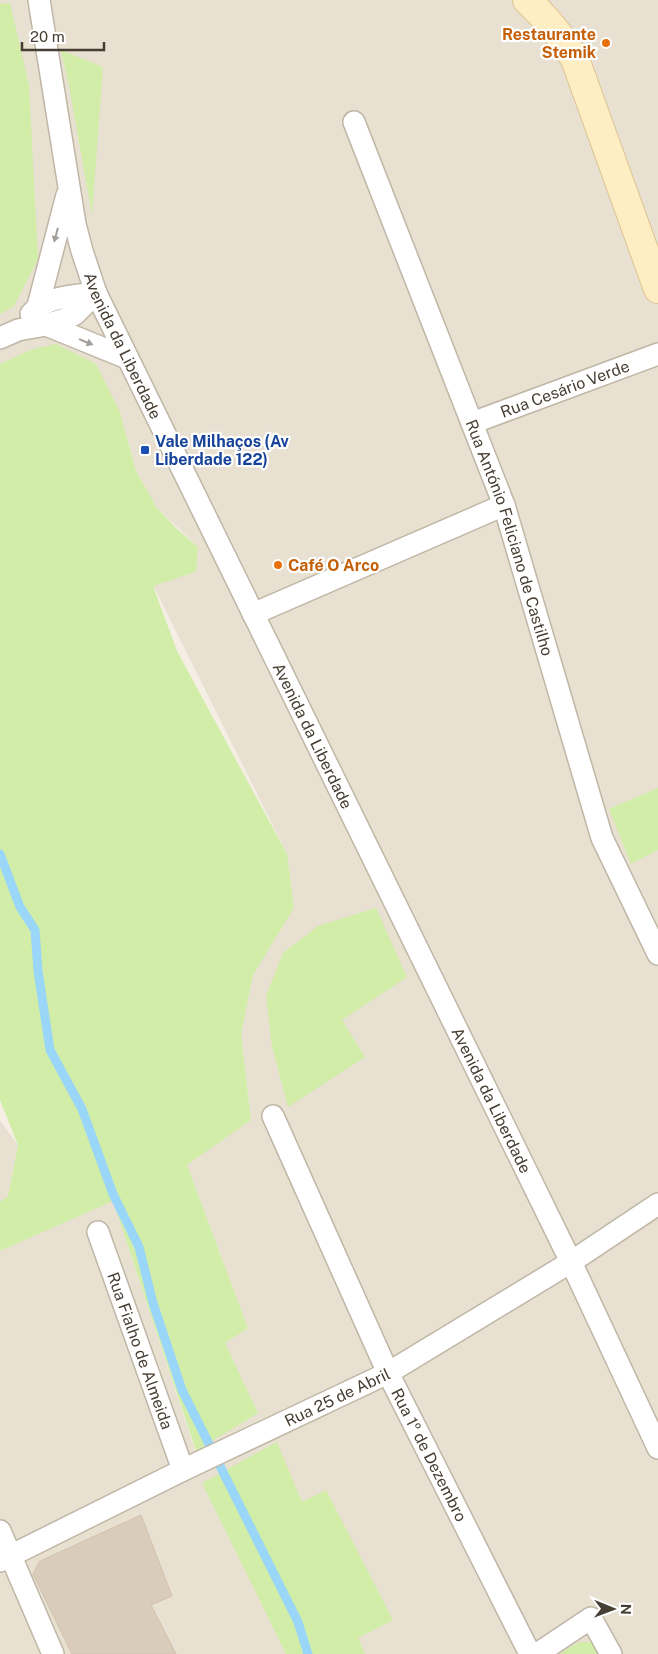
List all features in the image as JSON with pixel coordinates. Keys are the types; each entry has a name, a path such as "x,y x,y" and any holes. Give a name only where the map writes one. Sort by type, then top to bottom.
{"street":[{"name":"Avenida da Liberdade","path":"39,0 68,188 80,242 96,293 571,1262 658,1448"},
{"path":"527,0 556,29 575,59 658,289"},
{"name":"Rua António Feliciano de Castilho","path":"354,122 504,505 602,838 658,954"},
{"path":"38,306 68,188"},
{"path":"9,334 38,306 62,298 96,293"},
{"path":"9,334 65,319 75,314 96,293"},
{"path":"46,325 127,358"},
{"name":"Rua Cesário Verde","path":"472,424 658,354"},
{"path":"253,614 504,505"},
{"name":"Rua 1º de Dezembro","path":"273,1116 388,1373 530,1654"},
{"name":"Rua 25 de Abril","path":"5,1559 183,1470 388,1373 571,1262 658,1204"},
{"name":"Rua Fialho de Almeida","path":"98,1232 183,1470"},
{"path":"0,1531 5,1559 53,1654"},
{"path":"538,1654 591,1618 611,1654"}],"shaded area":[{"path":"0,0 658,0 658,1654 0,1654 0,1251 113,1200 195,1450 224,1343 248,1328 187,1165 251,1119 241,1034 252,975 294,908 287,854 153,585 196,572 198,547 157,508 136,471 120,412 33,349 0,364"},
{"path":"0,1121 18,1145 8,1196 0,1202"}],"green space":[{"path":"10,3 29,85 38,259 14,306 0,314 0,4"},
{"path":"61,50 103,67 92,215 69,86"},
{"path":"56,344 96,364 120,412 136,471 157,508 198,547 196,572 153,586 177,651 287,854 294,908 253,975 241,1034 251,1120 187,1165 248,1328 225,1343 258,1413 196,1451 113,1201 0,1251 0,1202 8,1196 18,1145 0,1100 0,364 33,349"},
{"path":"658,788 658,850 631,864 609,809"},
{"path":"376,908 407,977 342,1020 365,1057 288,1107 272,1047 266,996 283,953 318,926"},
{"path":"277,1442 302,1502 326,1490 393,1620 358,1638 365,1654 286,1654 202,1483"},
{"path":"580,1642 593,1642 599,1654 558,1654"}],"building":[{"path":"141,1515 172,1596 151,1605 176,1654 72,1654 33,1574 40,1561"}],"waterway":[{"path":"0,854 20,907 35,930 38,971 50,1050 82,1109 113,1194 139,1247 153,1303 182,1390 298,1622 308,1654"}],"place":[{"name":"Restaurante Stemik","path":"606,43"},
{"name":"Vale Milhaços (Av Liberdade 122)","path":"145,450"},
{"name":"Café O Arco","path":"278,565"}]}
